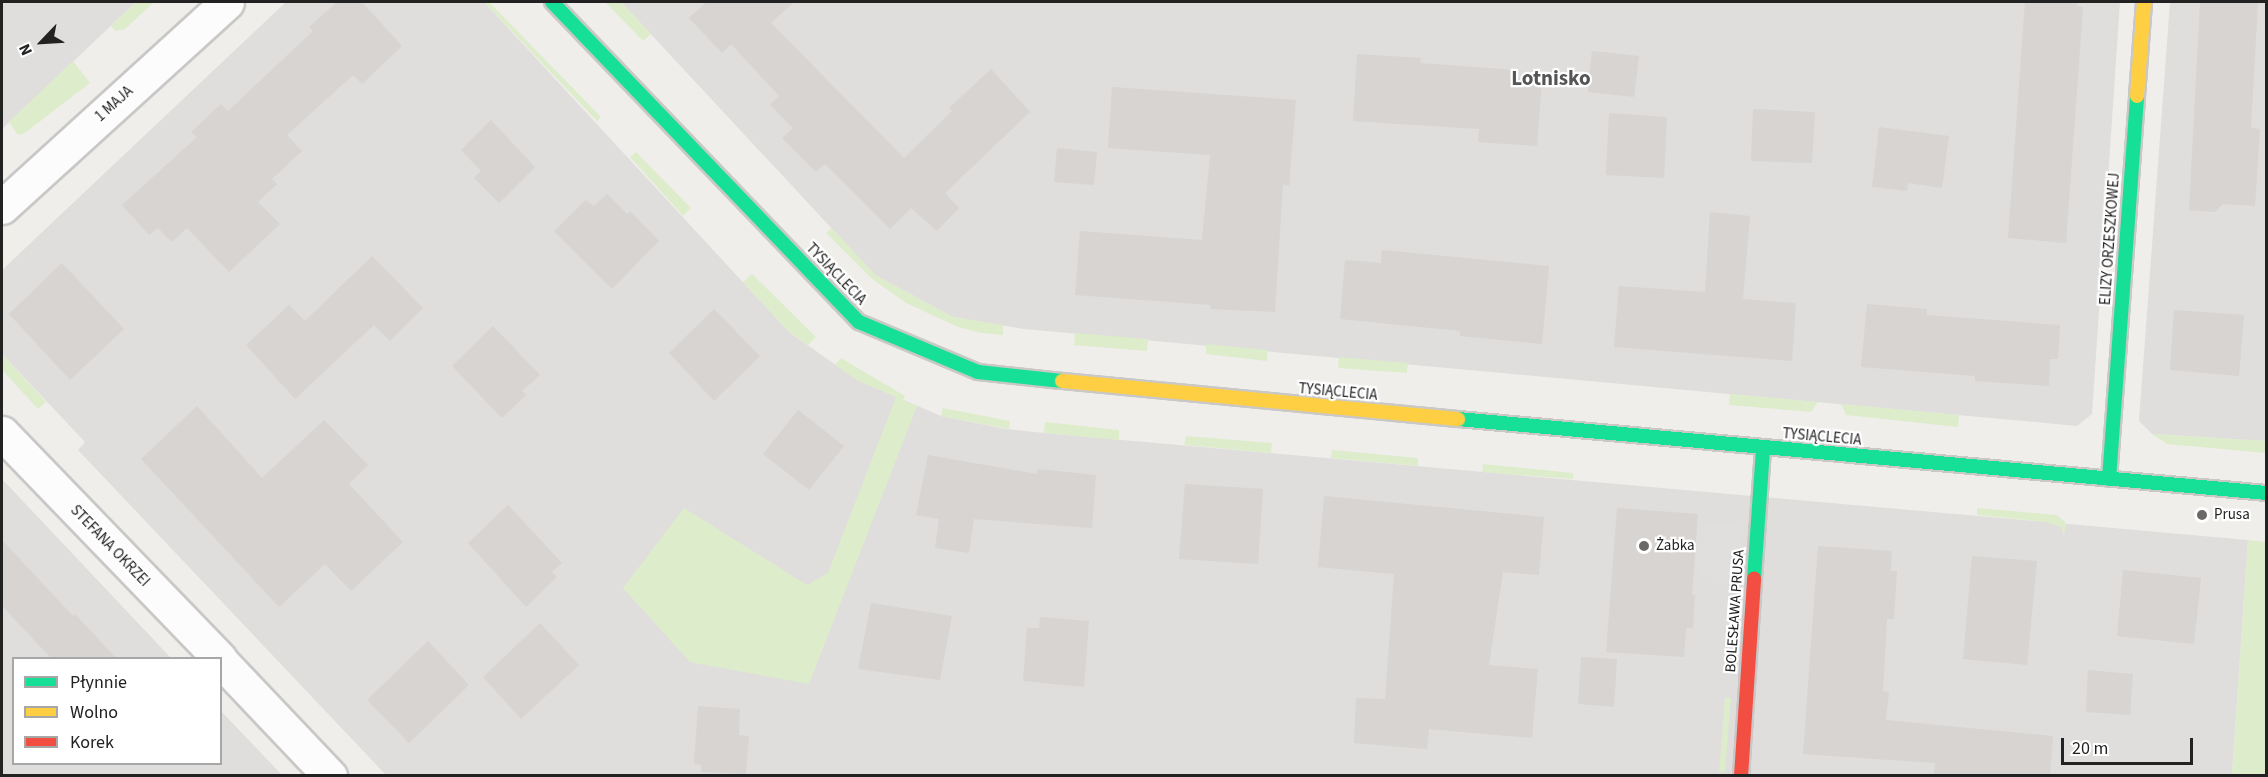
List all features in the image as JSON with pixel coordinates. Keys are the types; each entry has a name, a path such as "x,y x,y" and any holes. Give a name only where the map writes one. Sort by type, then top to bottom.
{"street":[{"name":"1 MAJA","path":"2,207 227,2"},
{"name":"TYSIĄCLECIA","path":"552,2 859,322 978,372 1211,397 1763,449 2266,493"},
{"name":"ELIZY ORZESZKOWEJ","path":"2109,479 2144,2"},
{"name":"STEFANA OKRZEI","path":"2,432 218,657"},
{"name":"BOLESŁAWA PRUSA","path":"1741,776 1763,449"},
{"name":"STEFANA OKRZEI","path":"222,661 330,776"}],"shaded area":[{"path":"2,2 136,2 2,129"},
{"path":"286,2 484,2 789,332 857,380 941,416 1006,429 1044,433 2248,540 2232,775 386,775 78,450 85,442 2,354 2,270"},
{"path":"621,2 2120,2 2092,414 2077,426 1024,329 953,317 875,275"},
{"path":"2170,2 2266,2 2266,441 2152,434 2139,421"},
{"path":"2,479 170,657 12,657 12,765 222,765 222,712 282,775 2,775"},
{"path":"1705,523 1743,526 1739,579 1701,575"}],"green space":[{"path":"136,2 154,2 125,29 115,31 111,26"},
{"path":"484,2 489,2 601,117 597,121"},
{"path":"605,2 621,2 651,34 643,41"},
{"path":"73,61 90,83 26,132 21,135 17,134 9,122"},
{"path":"636,152 691,208 683,216 630,157"},
{"path":"832,228 875,275 953,317 1003,325 1003,335 958,327 906,303 871,278 826,233"},
{"path":"752,274 816,337 808,345 789,332 743,282"},
{"path":"1075,333 1148,339 1147,351 1074,345"},
{"path":"1206,344 1267,350 1267,361 1206,354"},
{"path":"2,354 46,402 38,409 2,370"},
{"path":"1339,357 1408,363 1407,373 1338,368"},
{"path":"841,358 905,396 903,400 917,406 809,684 690,662 623,588 684,508 807,585 828,573 896,397 857,380 835,365"},
{"path":"1730,394 1818,402 1811,412 1729,405"},
{"path":"1841,404 1959,415 1958,427 1846,415"},
{"path":"943,408 1010,421 1009,429 941,416"},
{"path":"1045,422 1119,430 1119,440 1044,433"},
{"path":"2152,434 2266,441 2266,453 2167,444"},
{"path":"1186,436 1272,443 1271,453 1184,445"},
{"path":"1332,450 1418,458 1418,466 1331,458"},
{"path":"1483,464 1573,473 1573,479 1482,472"},
{"path":"1977,508 2057,515 2066,523 2064,536 2061,527 2045,522 1977,515"},
{"path":"2248,540 2266,542 2266,775 2232,775"},
{"path":"1725,697 1731,698 1725,772 1719,773"}],"building":[{"path":"337,2 362,2 402,46 362,84 353,75 287,135 302,151 272,179 277,184 258,202 280,224 229,272 187,228 172,242 158,228 149,235 122,205 197,137 191,132 221,104 228,111 313,31 309,27"},
{"path":"706,2 794,2 771,23 904,158 952,111 949,108 991,69 1030,112 945,193 959,208 937,231 911,208 890,229 825,164 816,172 782,138 793,128 770,105 779,96 731,44 722,53 689,18"},
{"path":"2025,2 2077,2 2077,6 2083,7 2066,243 2008,238"},
{"path":"2200,2 2258,2 2251,128 2260,129 2255,206 2223,204 2215,212 2189,210"},
{"path":"1592,51 1639,56 1634,97 1588,92"},
{"path":"1357,54 1421,58 1420,63 1515,70 1514,78 1542,80 1537,146 1478,142 1479,129 1353,121"},
{"path":"1112,87 1296,100 1289,186 1283,185 1275,312 1210,309 1211,305 1075,295 1080,231 1202,240 1210,155 1108,148"},
{"path":"1753,109 1815,112 1812,163 1751,161"},
{"path":"1609,113 1667,117 1664,178 1606,175"},
{"path":"491,120 535,167 499,203 474,178 481,171 461,150"},
{"path":"1879,127 1949,136 1942,188 1908,183 1907,191 1872,187"},
{"path":"1057,148 1097,152 1094,185 1054,182"},
{"path":"607,194 627,214 630,211 659,241 612,289 554,231 586,200 594,206"},
{"path":"1710,212 1750,216 1743,299 1796,303 1792,361 1614,347 1619,286 1705,292"},
{"path":"1382,250 1549,266 1542,344 1460,336 1460,331 1340,319 1345,260 1381,263"},
{"path":"372,256 423,308 390,341 374,325 295,399 246,345 289,305 305,321"},
{"path":"62,263 124,329 70,380 9,314"},
{"path":"1867,304 1927,309 1927,315 2060,325 2058,359 2050,359 2049,386 1975,381 1975,376 1861,367"},
{"path":"714,309 760,356 714,401 669,353"},
{"path":"2174,310 2244,315 2239,376 2170,370"},
{"path":"493,326 540,375 522,391 526,395 502,418 452,366"},
{"path":"197,406 262,478 324,420 368,465 349,484 403,542 351,591 325,564 279,607 141,459"},
{"path":"798,410 844,446 809,490 763,454"},
{"path":"928,455 1037,474 1038,469 1096,475 1092,528 974,519 969,553 935,548 939,519 916,515"},
{"path":"1185,484 1263,489 1258,564 1179,559"},
{"path":"1324,496 1544,517 1539,575 1503,572 1489,665 1538,669 1532,738 1429,729 1427,749 1354,743 1356,698 1385,699 1394,574 1318,567"},
{"path":"508,505 562,563 552,572 557,577 526,607 468,543"},
{"path":"1617,508 1698,514 1692,595 1695,595 1693,628 1686,628 1684,657 1606,652"},
{"path":"2,540 115,657 50,657 2,606"},
{"path":"1818,546 1892,551 1891,571 1897,571 1894,619 1887,619 1883,691 1889,692 1886,720 2053,736 2050,776 1934,776 1935,763 1803,754"},
{"path":"1972,556 2037,561 2027,665 1963,659"},
{"path":"2123,570 2201,578 2194,644 2117,636"},
{"path":"871,603 952,616 940,680 858,669"},
{"path":"1040,617 1089,621 1084,687 1023,681 1027,628 1039,628"},
{"path":"540,623 579,665 521,719 483,677"},
{"path":"428,641 469,685 409,743 367,700"},
{"path":"1581,657 1617,659 1614,707 1578,704"},
{"path":"2088,670 2133,674 2130,715 2086,712"},
{"path":"698,706 740,709 739,735 749,736 746,774 701,772 701,765 694,764"}],"traffic: fast":[{"path":"552,2 859,322 978,372 1062,381"},
{"path":"2109,479 2137,96"},
{"path":"1458,419 2266,493"},
{"path":"1754,578 1763,449"}],"traffic: slow":[{"path":"2137,96 2144,2"},
{"path":"1062,381 1458,419"}],"traffic: jam":[{"path":"1741,776 1754,578"}],"place":[{"name":"Prusa","path":"2202,515"},
{"name":"Żabka","path":"1644,546"}],"district":[{"name":"Lotnisko","path":"1551,78"}]}
